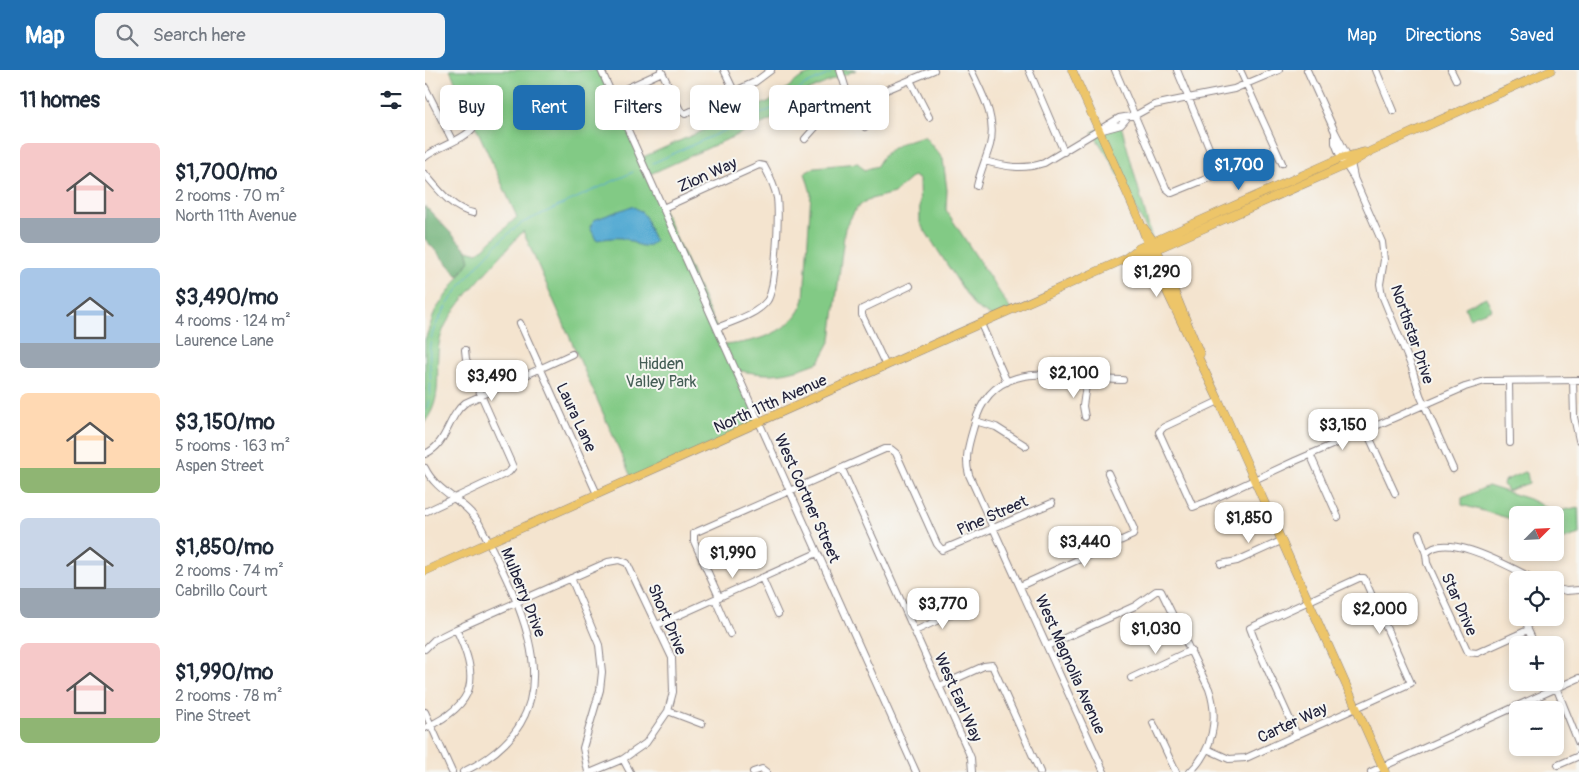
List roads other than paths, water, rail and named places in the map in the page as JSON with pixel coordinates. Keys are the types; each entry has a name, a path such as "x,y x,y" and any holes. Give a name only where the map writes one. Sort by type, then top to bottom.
{"main road":[{"path":"1072,70 1151,247 1189,325 1201,361 1219,402 1384,769"},
{"name":"North 11th Avenue","path":"425,571 1125,259 1139,248 1151,247 1233,215 1346,161 1551,70"},
{"name":"North 11th Avenue","path":"1151,247 1277,186 1346,161"},
{"name":"North 11th Avenue","path":"1233,215 1240,206 1270,192 1277,186"}],"street":[{"name":"West Cortner Street","path":"601,70 608,85"},
{"path":"724,70 730,85"},
{"path":"748,85 771,70"},
{"path":"840,70 845,85"},
{"path":"889,89 934,70"},
{"path":"971,70 985,102 991,122 992,134 977,186"},
{"path":"1029,70 1064,152"},
{"path":"1115,70 1170,193 1202,181 1218,172 1177,70"},
{"path":"1240,70 1282,164"},
{"path":"985,161 1010,168 1033,167 1044,163 1099,131 1121,125 1127,118 1154,106 1247,85 1279,70"},
{"name":"Northstar Drive","path":"1307,70 1335,132 1335,143 1346,161 1382,242 1384,260 1380,284 1382,295 1408,358 1424,404 1453,469"},
{"path":"1375,70 1393,112"},
{"path":"1451,70 1455,80"},
{"path":"633,85 662,71 683,114 690,111"},
{"path":"910,80 929,117"},
{"path":"425,87 452,140"},
{"path":"425,157 452,140 468,135 472,130"},
{"name":"West Cortner Street","path":"628,130 916,772"},
{"path":"805,139 813,130"},
{"name":"Zion Way","path":"663,208 762,165 777,197 775,274 771,295 764,304 755,310 717,328"},
{"path":"425,174 457,207 473,213"},
{"path":"886,366 862,315 862,309 910,286"},
{"name":"Laura Lane","path":"520,323 597,494"},
{"path":"981,324 1007,382 1033,374 1123,380"},
{"path":"425,512 509,472 513,468 481,395 468,363 465,350"},
{"path":"425,454 434,449 444,437 461,406 572,354"},
{"path":"1085,417 1083,406 1087,378"},
{"path":"1219,402 1164,427 1159,432 1193,507 1209,502 1254,479 1424,404 1485,381 1576,380 1574,417 1579,440"},
{"path":"1509,381 1510,443"},
{"name":"West Magnolia Avenue","path":"1007,382 985,399 975,421 966,465 1104,772"},
{"path":"975,421 996,427 1026,446"},
{"path":"1366,430 1395,493"},
{"name":"Pine Street","path":"842,469 885,449 891,449 896,453 937,544 943,550 1052,503"},
{"path":"1309,454 1337,518"},
{"name":"Mulberry Drive","path":"425,468 432,482 476,518 516,602 528,630 532,647 534,672 530,698 521,723 492,757 463,772"},
{"path":"731,634 694,541 693,534 789,490 842,469"},
{"name":"West Earl Way","path":"842,469 971,758 972,772"},
{"path":"1020,586 1135,533 1108,474"},
{"path":"1419,534 1426,554 1432,548 1447,546 1466,548 1516,571"},
{"path":"1221,564 1237,561 1281,541"},
{"path":"657,625 817,553"},
{"name":"Star Drive","path":"1426,554 1427,563 1465,649 1471,654 1528,630"},
{"name":"Short Drive","path":"571,578 613,560 623,561 631,569 673,663 673,692 668,711 651,738 639,749 623,759 592,772"},
{"path":"425,648 435,640 456,629 571,578 599,645 601,656 600,690 583,748 588,772"},
{"path":"762,578 778,614"},
{"name":"Carter Way","path":"1207,749 1229,759 1239,760 1391,694 1412,682 1364,578 1359,578 1308,600"},
{"path":"1047,646 1135,606 1152,593 1160,590 1191,650 1209,689 1213,704 1214,722 1207,749 1190,772"},
{"path":"1564,590 1579,590"},
{"path":"1297,735 1254,641 1251,628 1308,600"},
{"path":"915,631 963,609"},
{"path":"1527,626 1531,636"},
{"path":"428,727 457,710 469,688 470,662 456,629"},
{"path":"1131,678 1191,650"},
{"path":"940,686 990,664 1040,772"},
{"path":"1564,682 1579,678"},
{"path":"1371,772 1384,769 1543,691"},
{"path":"1557,691 1579,744"},
{"path":"668,711 702,724"},
{"path":"425,712 428,727 452,772"},
{"path":"1153,723 1176,772"},
{"path":"1558,765 1579,756"},
{"path":"623,759 630,772"},
{"path":"753,772 764,770"}],"water":[{"path":"632,206 646,217 655,241 642,246 621,238 596,240 590,227 594,220"}],"waterway":[{"path":"653,163 778,106 805,85 831,73"},
{"path":"425,413 430,397 430,344 434,330 453,296 481,261 510,232 522,223 633,172"}],"park label":[{"name":"Hidden Valley Park","path":"661,372"}]}
